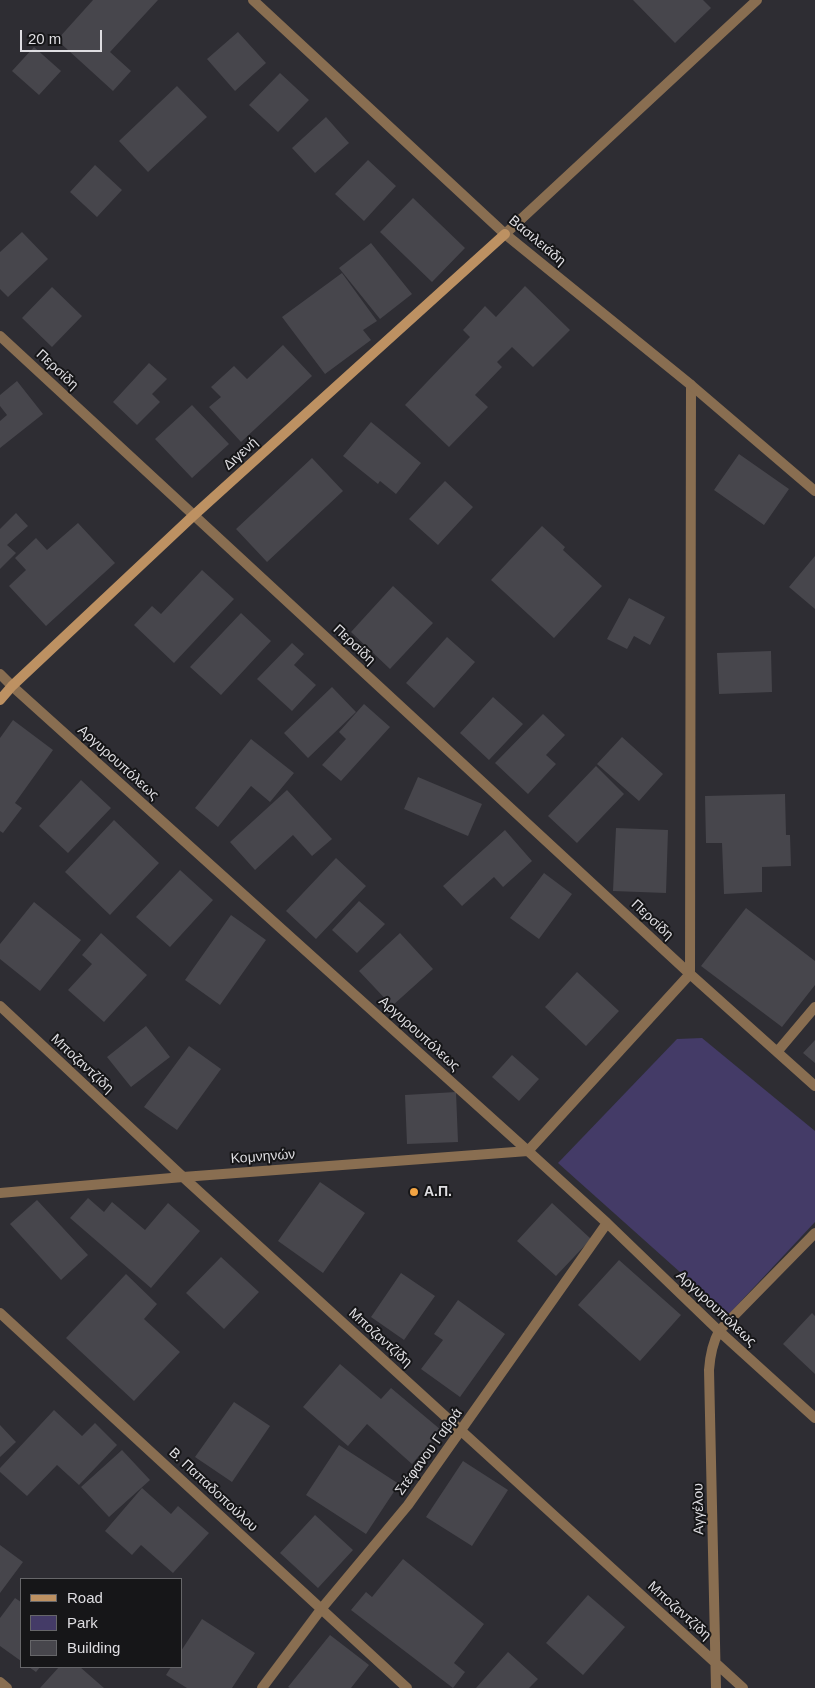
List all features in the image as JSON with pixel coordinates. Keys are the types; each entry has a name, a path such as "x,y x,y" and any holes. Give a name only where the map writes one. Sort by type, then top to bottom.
{"main road":[{"name":"Διγενή","path":"0,700 12,686 193,516 506,234"}],"street":[{"name":"Βασιλειάδη","path":"253,0 506,234 691,385 815,491"},
{"path":"506,234 756,0"},
{"name":"Περσίδη","path":"0,336 690,974 815,1086"},
{"path":"528,1151 690,974 691,385"},
{"name":"Αργυρουπόλεως","path":"0,674 608,1224 719,1331 815,1418"},
{"name":"Μποζαντζίδη","path":"0,1006 183,1177 743,1688"},
{"path":"777,1052 815,1007"},
{"name":"Κομνηνών","path":"0,1193 528,1151"},
{"name":"Στέφανου Γαβρά","path":"262,1688 322,1608 408,1506 608,1224"},
{"path":"719,1331 815,1233"},
{"name":"B. Παπαδοπούλου","path":"0,1313 408,1688"},
{"name":"Αγγέλου","path":"716,1688 709,1370 713,1344 719,1331"},
{"path":"0,1682 7,1688"}],"green space":[{"path":"702,1038 815,1131 815,1222 728,1315 558,1163 677,1039"}],"building":[{"path":"93,0 158,0 110,52 131,71 113,91 57,40"},
{"path":"633,0 703,0 711,8 675,43"},
{"path":"238,32 266,63 235,91 207,59"},
{"path":"34,47 61,71 39,95 12,71"},
{"path":"280,73 309,100 278,132 249,105"},
{"path":"177,86 207,117 148,172 119,141"},
{"path":"326,117 349,143 315,173 292,148"},
{"path":"368,160 396,186 364,221 335,194"},
{"path":"95,165 122,190 97,217 70,192"},
{"path":"413,198 465,248 432,282 380,232"},
{"path":"22,232 48,259 8,297 0,289 0,252"},
{"path":"371,243 412,294 380,319 339,268"},
{"path":"342,273 377,321 363,330 371,340 325,374 282,317"},
{"path":"525,286 570,330 533,367 512,347 497,362 502,367 475,395 488,407 449,447 405,405 470,337 463,330 485,306 496,317"},
{"path":"52,287 82,316 52,347 22,318"},
{"path":"283,345 312,376 241,442 209,407 221,397 211,387 234,366 247,379"},
{"path":"149,363 167,379 152,394 160,402 137,425 113,402"},
{"path":"17,381 43,414 0,448 0,421 7,415 0,406 0,395"},
{"path":"192,405 229,444 192,478 155,439"},
{"path":"371,422 421,463 396,494 380,481 378,484 343,456"},
{"path":"739,454 789,489 764,525 714,490"},
{"path":"312,458 343,491 267,562 236,529"},
{"path":"445,481 473,507 438,545 409,519"},
{"path":"16,513 28,526 7,545 16,553 0,569 0,529"},
{"path":"78,523 115,563 46,626 9,586 26,570 15,558 36,538 47,550"},
{"path":"542,526 565,547 563,550 602,586 554,638 491,580"},
{"path":"815,556 815,609 789,587"},
{"path":"202,570 234,599 174,663 134,625 152,606 161,614"},
{"path":"393,586 433,623 390,669 351,632"},
{"path":"629,598 665,617 650,645 634,636 627,649 607,639"},
{"path":"241,613 271,641 221,695 190,667"},
{"path":"447,637 475,662 434,708 406,683"},
{"path":"292,643 304,654 294,665 316,685 292,711 257,679"},
{"path":"771,651 772,692 719,694 717,653"},
{"path":"332,687 356,712 308,758 284,733"},
{"path":"493,697 523,724 489,760 460,733"},
{"path":"364,704 390,727 341,781 322,765 346,739 339,732"},
{"path":"543,714 565,735 546,755 556,764 528,794 495,763"},
{"path":"13,720 53,750 15,803 22,808 3,833 0,831 0,738"},
{"path":"622,737 663,774 639,801 597,764"},
{"path":"251,739 294,773 270,802 251,786 218,827 195,808"},
{"path":"596,766 624,794 577,843 548,816"},
{"path":"418,777 482,804 468,836 404,809"},
{"path":"81,780 111,808 68,853 39,826"},
{"path":"287,790 332,839 312,856 293,835 255,870 230,842"},
{"path":"785,794 786,835 790,835 791,866 762,867 762,892 724,894 722,843 706,843 705,796"},
{"path":"114,820 159,863 110,915 65,872"},
{"path":"616,828 668,830 666,893 613,891"},
{"path":"505,830 532,861 503,887 494,877 462,906 443,886"},
{"path":"336,858 366,886 316,939 286,911"},
{"path":"180,870 213,900 170,947 136,917"},
{"path":"544,873 572,894 539,939 510,918"},
{"path":"359,901 385,924 357,953 332,930"},
{"path":"34,902 81,940 40,991 0,959 0,944"},
{"path":"746,908 815,961 815,985 782,1027 701,966"},
{"path":"231,915 266,940 220,1005 185,980"},
{"path":"101,933 147,975 104,1022 68,990 92,964 82,955"},
{"path":"400,933 433,969 392,1006 359,971"},
{"path":"577,972 619,1011 586,1046 545,1007"},
{"path":"146,1026 170,1057 131,1087 107,1057"},
{"path":"815,1040 815,1063 803,1053"},
{"path":"189,1046 221,1069 177,1130 144,1107"},
{"path":"512,1055 539,1079 519,1101 492,1077"},
{"path":"456,1092 458,1142 407,1144 405,1095"},
{"path":"320,1182 365,1213 323,1273 278,1241"},
{"path":"88,1198 104,1212 112,1202 145,1230 168,1203 200,1231 151,1288 70,1218"},
{"path":"37,1200 88,1255 61,1280 10,1224"},
{"path":"552,1203 591,1239 556,1276 517,1241"},
{"path":"221,1257 259,1292 224,1329 186,1293"},
{"path":"619,1260 681,1315 640,1361 578,1305"},
{"path":"401,1273 435,1296 404,1340 371,1317"},
{"path":"126,1274 157,1304 144,1319 180,1352 134,1401 66,1338"},
{"path":"458,1300 505,1334 460,1397 421,1369 443,1340 434,1334"},
{"path":"812,1313 815,1316 815,1374 783,1344"},
{"path":"340,1364 381,1399 391,1388 441,1430 412,1464 367,1424 348,1446 303,1407"},
{"path":"234,1402 270,1426 232,1482 195,1457"},
{"path":"54,1410 82,1436 95,1423 117,1445 79,1485 57,1465 27,1496 0,1472 0,1468"},
{"path":"0,1425 16,1442 0,1457"},
{"path":"339,1445 399,1484 366,1534 306,1495"},
{"path":"122,1450 150,1480 109,1517 81,1487"},
{"path":"463,1461 508,1490 472,1546 426,1517"},
{"path":"142,1488 171,1514 178,1506 209,1533 173,1573 141,1545 132,1555 105,1531"},
{"path":"315,1515 353,1550 318,1588 280,1553"},
{"path":"0,1545 23,1562 0,1593"},
{"path":"403,1559 484,1624 454,1663 465,1672 453,1688 351,1610 366,1592 372,1597"},
{"path":"588,1595 625,1627 583,1675 546,1643"},
{"path":"15,1598 20,1601 20,1660 0,1646 0,1618"},
{"path":"202,1619 255,1653 232,1688 187,1688 166,1675 170,1668 182,1668 182,1649"},
{"path":"330,1635 369,1665 351,1688 288,1687"},
{"path":"508,1652 538,1679 529,1688 476,1688"},
{"path":"30,1668 39,1668 36,1672"},
{"path":"58,1668 81,1668 104,1688 40,1688"}],"place":[{"name":"Α.Π.","path":"414,1192"}]}
